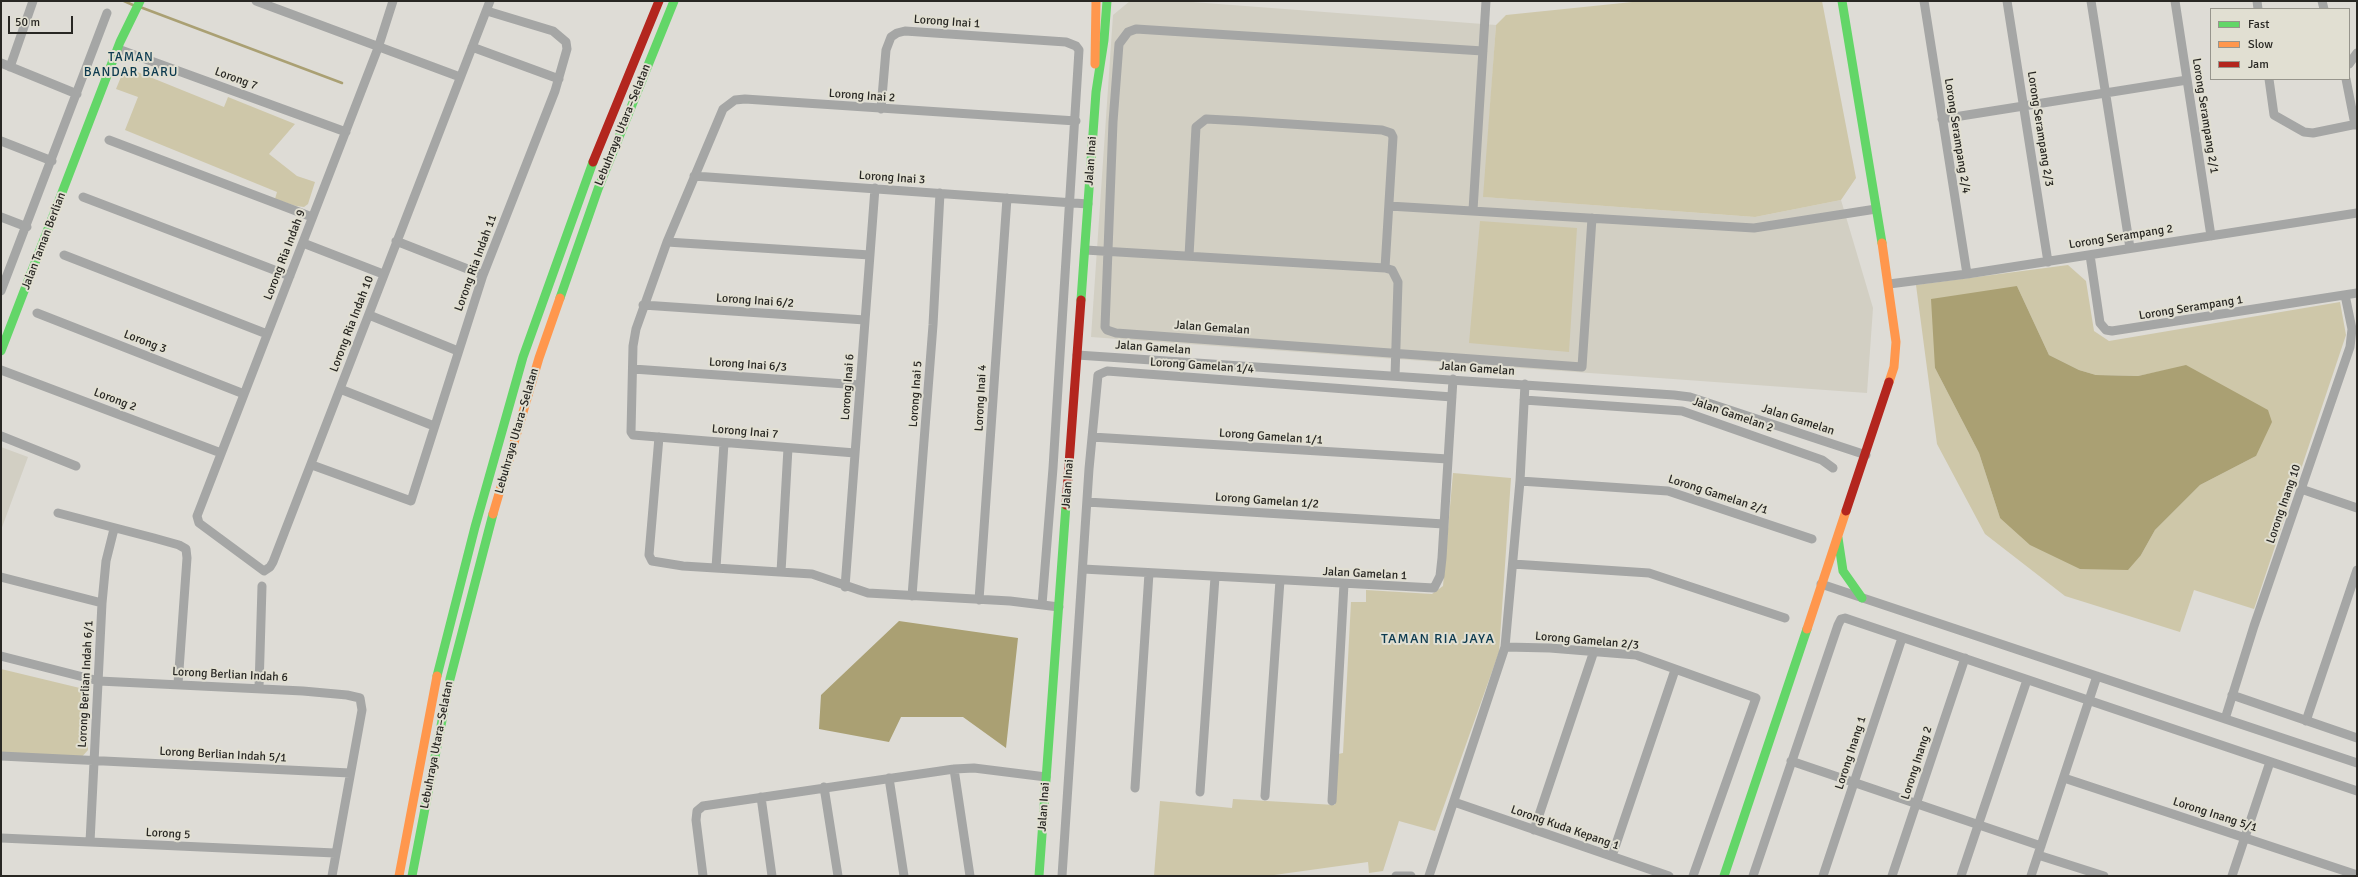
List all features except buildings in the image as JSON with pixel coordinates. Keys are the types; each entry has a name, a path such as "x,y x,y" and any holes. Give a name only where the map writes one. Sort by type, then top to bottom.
{"main road":[{"path":"129,18 131,1"},
{"path":"129,18 140,1"},
{"name":"Lebuhraya Utara–Selatan","path":"399,876 437,676 477,520 521,364 587,174 659,1"},
{"name":"Lebuhraya Utara–Selatan","path":"412,876 450,679 470,597 511,449 539,358 598,189 674,1"},
{"path":"1088,1 1095,20"},
{"name":"Jalan Inai","path":"1096,1 1096,92"},
{"name":"Jalan Inai","path":"1039,876 1096,92 1107,1"},
{"path":"1106,13 1116,1"},
{"path":"1724,876 1821,584 1866,455 1894,367 1896,342 1889,284 1842,1"},
{"name":"Jalan Taman Berlian","path":"1,351 129,18"},
{"path":"1837,537 1843,571 1862,598"}],"street":[{"path":"10,67 33,1"},
{"path":"256,1 378,48 460,77"},
{"name":"Lorong Ria Indah 9","path":"197,516 378,48 393,1"},
{"name":"Lorong Ria Indah 10","path":"197,516 199,523 230,547 261,570 268,570 273,562 312,465 383,274 490,1"},
{"path":"1473,210 1486,1"},
{"name":"Lorong Serampang 2/4","path":"1924,1 1967,274"},
{"name":"Lorong Serampang 2/3","path":"2007,1 2048,262"},
{"path":"2090,1 2130,248"},
{"name":"Lorong Serampang 2/1","path":"2175,1 2211,236"},
{"name":"Lorong Ria Indah 11","path":"312,465 411,501 483,275 559,79 566,49 566,42 561,37 535,25 487,11"},
{"path":"1,291 107,13"},
{"path":"1107,251 1113,122 1119,44 1123,37 1131,30 1248,35 1483,51"},
{"name":"Lorong Inai 1","path":"881,109 888,43 898,33 904,31 1066,42 1076,46 1080,56 1076,121"},
{"name":"Lorong 7","path":"119,46 346,132"},
{"path":"472,47 559,79"},
{"path":"2350,63 2357,53"},
{"path":"1,63 77,94"},
{"path":"1942,120 2187,80"},
{"path":"2269,80 2274,114 2308,133 2356,125 2346,80"},
{"name":"Lorong Inai 2","path":"632,435 630,427 634,337 643,305 719,114 728,104 735,100 1076,121"},
{"path":"1189,256 1195,131 1198,124 1206,119 1388,131 1393,137 1385,268"},
{"path":"1042,605 1076,121"},
{"path":"109,140 312,217"},
{"path":"1,141 52,160"},
{"name":"Lorong Inai 3","path":"694,176 1088,204"},
{"name":"Lorong Inai 6","path":"845,587 874,188"},
{"name":"Lorong Inai 5","path":"912,596 933,325 940,193"},
{"path":"83,197 290,276"},
{"name":"Lorong Inai 4","path":"979,600 1007,198"},
{"path":"1389,206 1764,228 1876,209"},
{"name":"Lorong Serampang 2","path":"1889,284 2048,262 2357,213"},
{"path":"1,217 26,227"},
{"path":"1395,352 1582,367 1592,218"},
{"path":"396,241 483,275"},
{"path":"667,242 870,255"},
{"path":"303,243 383,274"},
{"path":"1085,250 1385,268 1395,273 1398,282 1395,376"},
{"name":"Jalan Gemalan","path":"1107,251 1104,323 1105,327 1110,332 1395,352"},
{"path":"64,255 267,334"},
{"name":"Lorong Serampang 1","path":"2090,255 2100,323 2106,330 2112,331 2357,293"},
{"name":"Lorong Inang 10","path":"2225,719 2352,340 2352,329 2345,295"},
{"name":"Lorong Inai 6/2","path":"643,305 865,320"},
{"name":"Lorong 3","path":"37,313 244,394"},
{"path":"369,315 458,350"},
{"name":"Jalan Gamelan","path":"1077,355 1453,379 1690,397 1866,455"},
{"name":"Lorong 2","path":"1,370 221,453"},
{"name":"Lorong Inai 6/3","path":"633,370 860,385"},
{"name":"Lorong Gamelan 1/4","path":"1062,876 1087,502 1096,378 1098,375 1107,371 1452,396"},
{"name":"Jalan Gamelan 1","path":"1083,569 1434,588 1440,576 1453,379"},
{"path":"1429,876 1505,647 1520,481 1525,384"},
{"path":"340,389 434,426"},
{"name":"Jalan Gamelan 2","path":"1524,400 1682,411 1822,460 1833,468"},
{"name":"Lorong Inai 7","path":"632,435 855,453"},
{"path":"1,436 76,466"},
{"path":"659,437 649,555 652,561 716,568 812,574 845,587 868,593 1059,607"},
{"name":"Lorong Gamelan 1/1","path":"1092,437 1448,459"},
{"path":"716,568 724,442"},
{"path":"781,572 788,448"},
{"name":"Lorong Gamelan 2/1","path":"1520,481 1668,491 1812,539"},
{"path":"2301,489 2357,508"},
{"name":"Lorong Gamelan 1/2","path":"1087,502 1444,524"},
{"path":"58,513 179,545 186,549 187,558 178,684"},
{"name":"Lorong Berlian Indah 6/1","path":"90,842 102,602 106,561 114,529"},
{"path":"1513,564 1649,573 1785,618"},
{"path":"2306,721 2357,570"},
{"path":"1135,788 1149,573"},
{"path":"1,577 102,602"},
{"path":"1200,792 1215,577"},
{"path":"1265,796 1280,580"},
{"path":"1332,801 1344,584"},
{"path":"1821,584 2357,763"},
{"path":"259,688 262,586"},
{"path":"1753,876 1839,621 1845,618 2357,791"},
{"name":"Lorong Inang 1","path":"1823,876 1902,638"},
{"name":"Lorong Gamelan 2/3","path":"1505,647 1594,651 1636,656 1756,698 1693,876"},
{"path":"1534,830 1594,651"},
{"name":"Lorong Berlian Indah 6","path":"1,656 99,681 259,688 347,694 360,698 362,710 350,773"},
{"name":"Lorong Inang 2","path":"1892,876 1965,658"},
{"path":"1612,856 1676,670"},
{"path":"2031,876 2097,676"},
{"path":"1961,876 2027,680"},
{"path":"2232,695 2357,738"},
{"name":"Lorong Berlian Indah 5/1","path":"1,756 350,773"},
{"path":"1791,761 1978,825 2104,876"},
{"path":"2232,876 2270,762"},
{"path":"703,876 696,820 698,810 708,804 954,769 974,768 1046,777"},
{"path":"954,769 970,876"},
{"path":"332,876 350,773"},
{"path":"889,778 904,876"},
{"name":"Lorong Inang 5/1","path":"2064,778 2357,875"},
{"path":"824,787 838,876"},
{"path":"761,797 772,876"},
{"name":"Lorong Kuda Kepang 1","path":"1454,802 1670,876"},
{"name":"Lorong 5","path":"1,838 335,853"},
{"path":"1396,876 1411,876"}],"shaded area":[{"path":"1130,1 1179,1 1496,25 1484,197 1755,217 1841,200 1873,308 1867,393 1091,337 1113,15"},
{"path":"1642,1 1822,1 1856,178 1841,200 1755,217 1483,197 1496,25 1506,15"},
{"path":"125,67 224,107 228,97 295,124 269,154 297,176 315,182 308,204 304,207 296,206 275,199 277,192 125,130 138,97 116,89"},
{"path":"1480,221 1577,228 1569,352 1469,343"},
{"path":"2068,265 2086,281 2094,331 2109,341 2340,302 2346,335 2254,609 2194,590 2180,632 2065,596 1985,534 1937,444 1916,285","holes":["2017,286 2049,355 2079,370 2096,375 2138,376 2186,366 2256,456 2200,485 2155,530 2141,555 2000,518 1979,453 1935,368"]},
{"path":"2017,286 2049,355 2079,370 2096,375 2138,376 2186,365 2268,410 2272,422 2256,456 2200,485 2155,530 2141,555 2128,570 2080,569 2030,545 2000,518 1979,453 1935,368 1931,299"},
{"path":"1,447 28,457 1,530"},
{"path":"1453,473 1511,478 1499,652 1435,831 1399,821 1383,871 1369,873 1368,862 1267,876 1154,876 1160,801 1232,808 1233,799 1335,805 1338,754 1343,753 1351,602 1366,602 1366,590 1432,594 1443,586"},
{"path":"899,621 1018,638 1006,748 963,717 901,717 889,742 819,729 821,695"},
{"path":"1,669 84,689 88,692 88,750 80,759 1,754"}],"waterway":[{"path":"124,1 133,5"},
{"path":"140,7 342,83"}],"traffic: fast":[{"path":"1,351 120,42 140,1"},
{"path":"560,298 598,189 674,1"},
{"path":"1081,300 1096,92 1104,40 1107,1"},
{"path":"1842,1 1882,243"},
{"path":"437,676 475,527 523,357 593,162"},
{"path":"1039,876 1066,505"},
{"path":"412,876 450,679 493,514"},
{"path":"1838,538 1843,571 1862,598"},
{"path":"1724,876 1807,629"}],"traffic: slow":[{"path":"1095,64 1096,1"},
{"path":"1882,243 1896,342 1894,367 1889,382"},
{"path":"493,514 539,358 560,298"},
{"path":"1807,629 1846,511"},
{"path":"399,876 437,676"}],"traffic: jam":[{"path":"593,162 659,1"},
{"path":"1066,505 1081,300"},
{"path":"1846,511 1889,382"}],"district":[{"name":"TAMAN BANDAR BARU","path":"131,66"},
{"name":"TAMAN RIA JAYA","path":"1438,639"}]}
